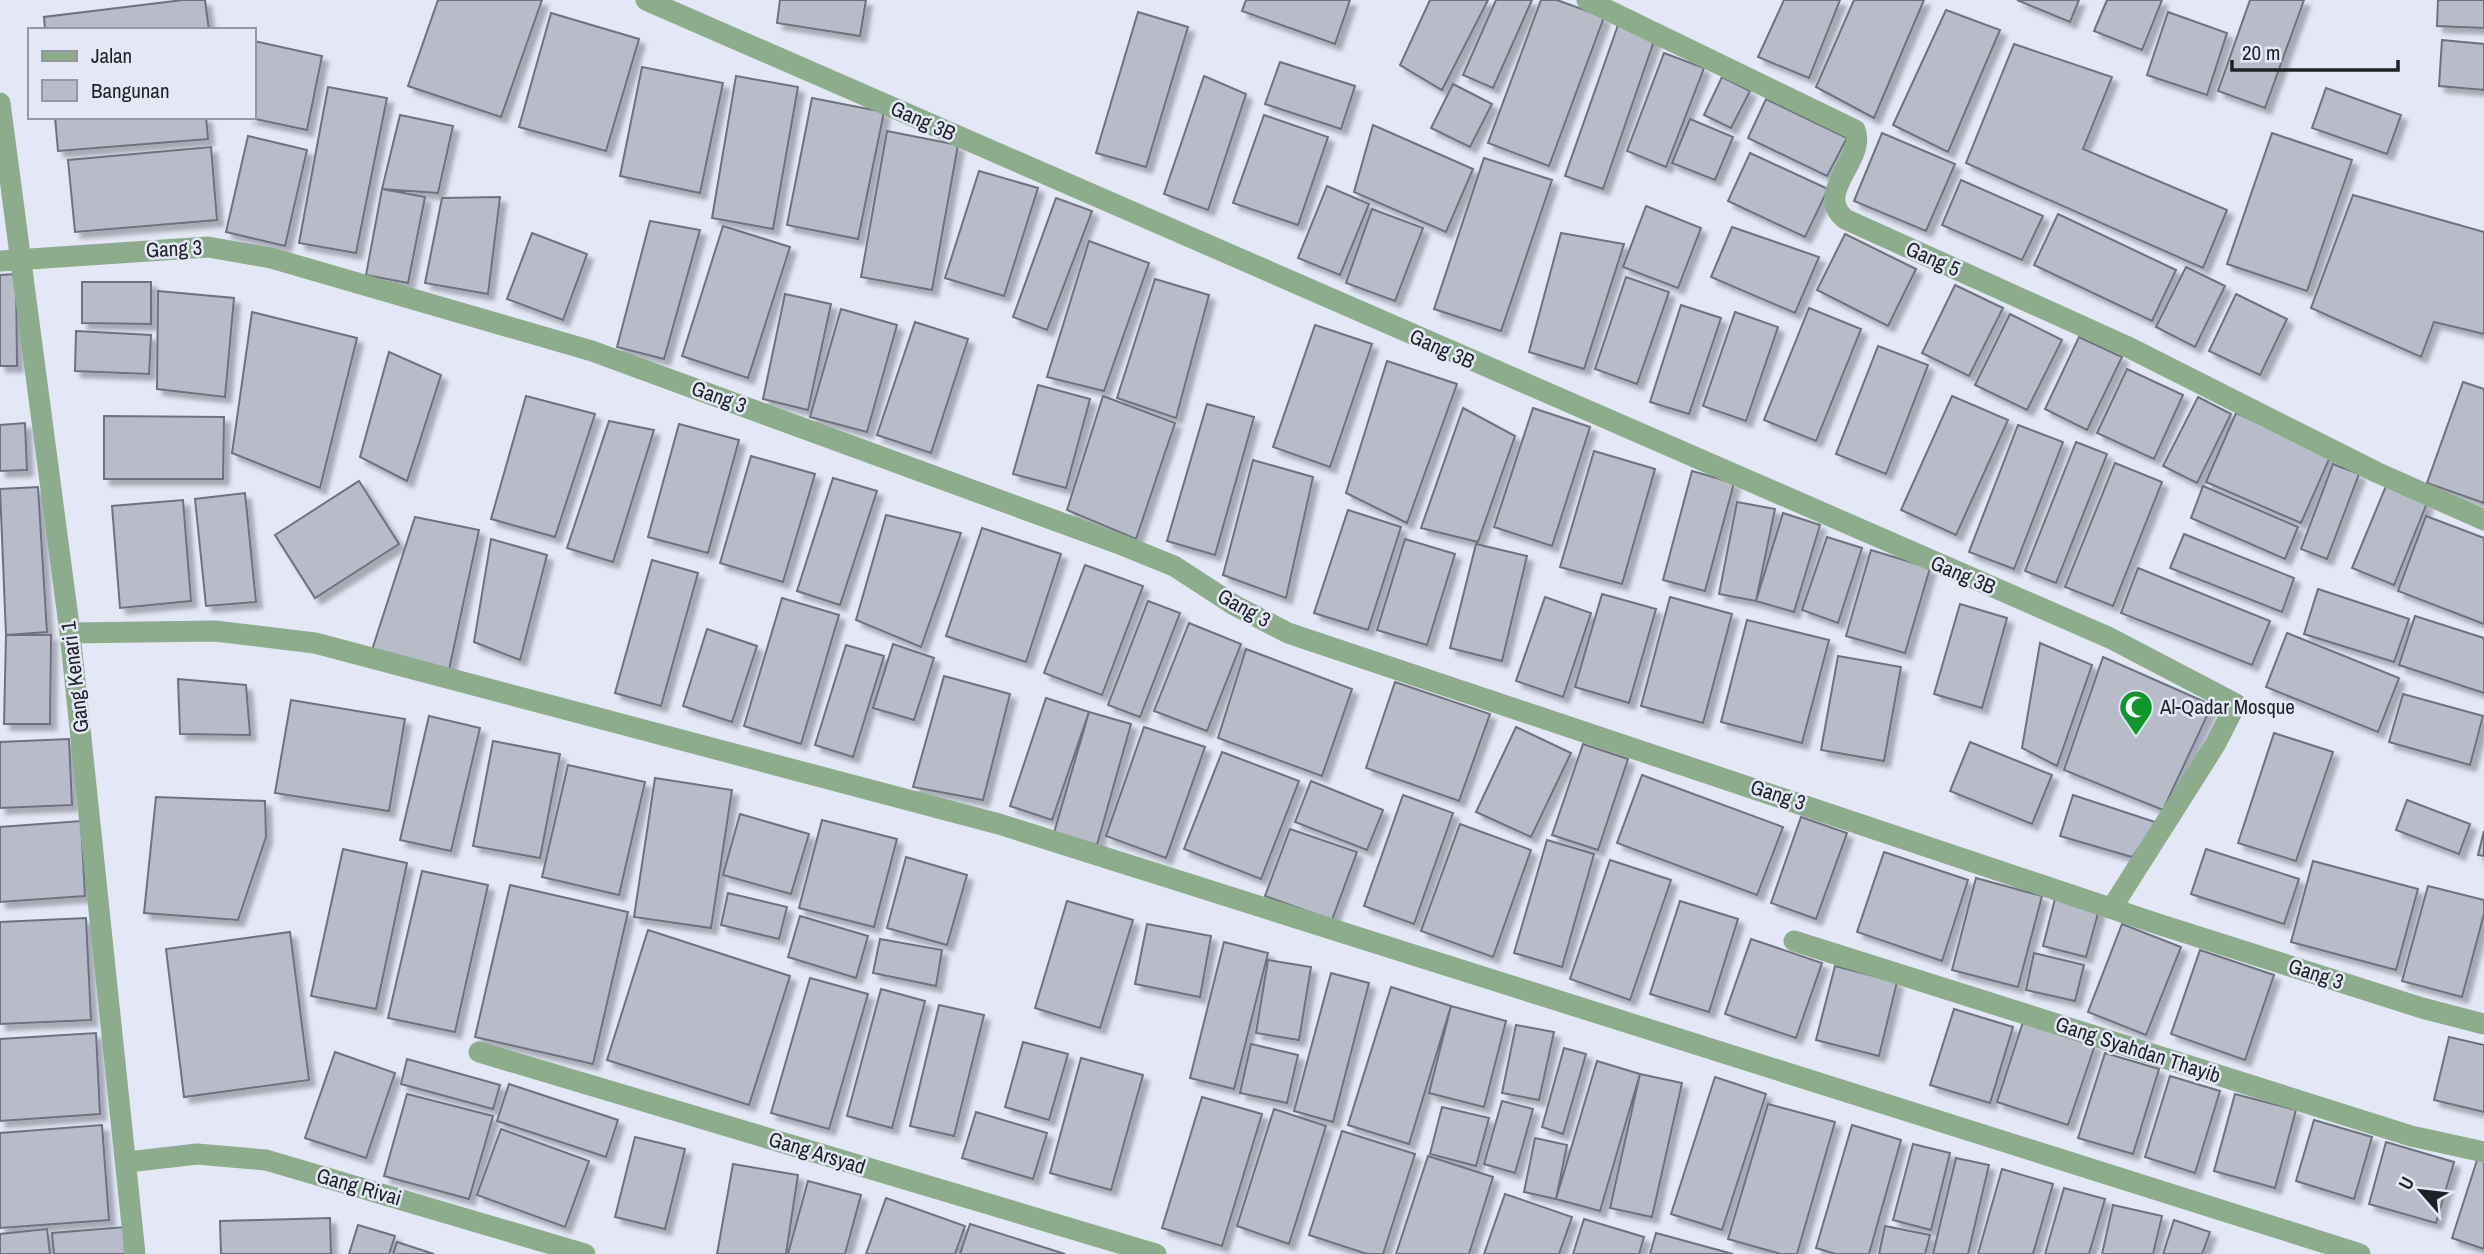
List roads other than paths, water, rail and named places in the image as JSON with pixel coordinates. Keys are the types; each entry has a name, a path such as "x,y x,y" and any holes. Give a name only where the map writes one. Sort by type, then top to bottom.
{"street":[{"name":"Gang 3B","path":"646,0 2110,638 2236,704 2215,745 2113,906"},
{"name":"Gang 5","path":"1587,0 1855,130 1857,144 1835,190 1835,206 1845,219 2126,346 2376,472 2484,520"},
{"name":"Gang Kenari 1","path":"0,103 23,258 70,634 128,1162 135,1254"},
{"name":"Gang 3","path":"0,261 208,247 271,258 592,351 1174,566 1234,606 1287,633 2113,906 2158,924 2422,1008 2484,1024"},
{"path":"70,634 215,631 316,643 999,824 2360,1254"},
{"name":"Gang Syahdan Thayib","path":"1794,941 2411,1136 2484,1152"},
{"name":"Gang Arsyad","path":"479,1052 1156,1254"},
{"name":"Gang Rivai","path":"128,1162 197,1154 266,1160 585,1254"}],"place":[{"name":"Al-Qadar Mosque","path":"2136,737"}]}
